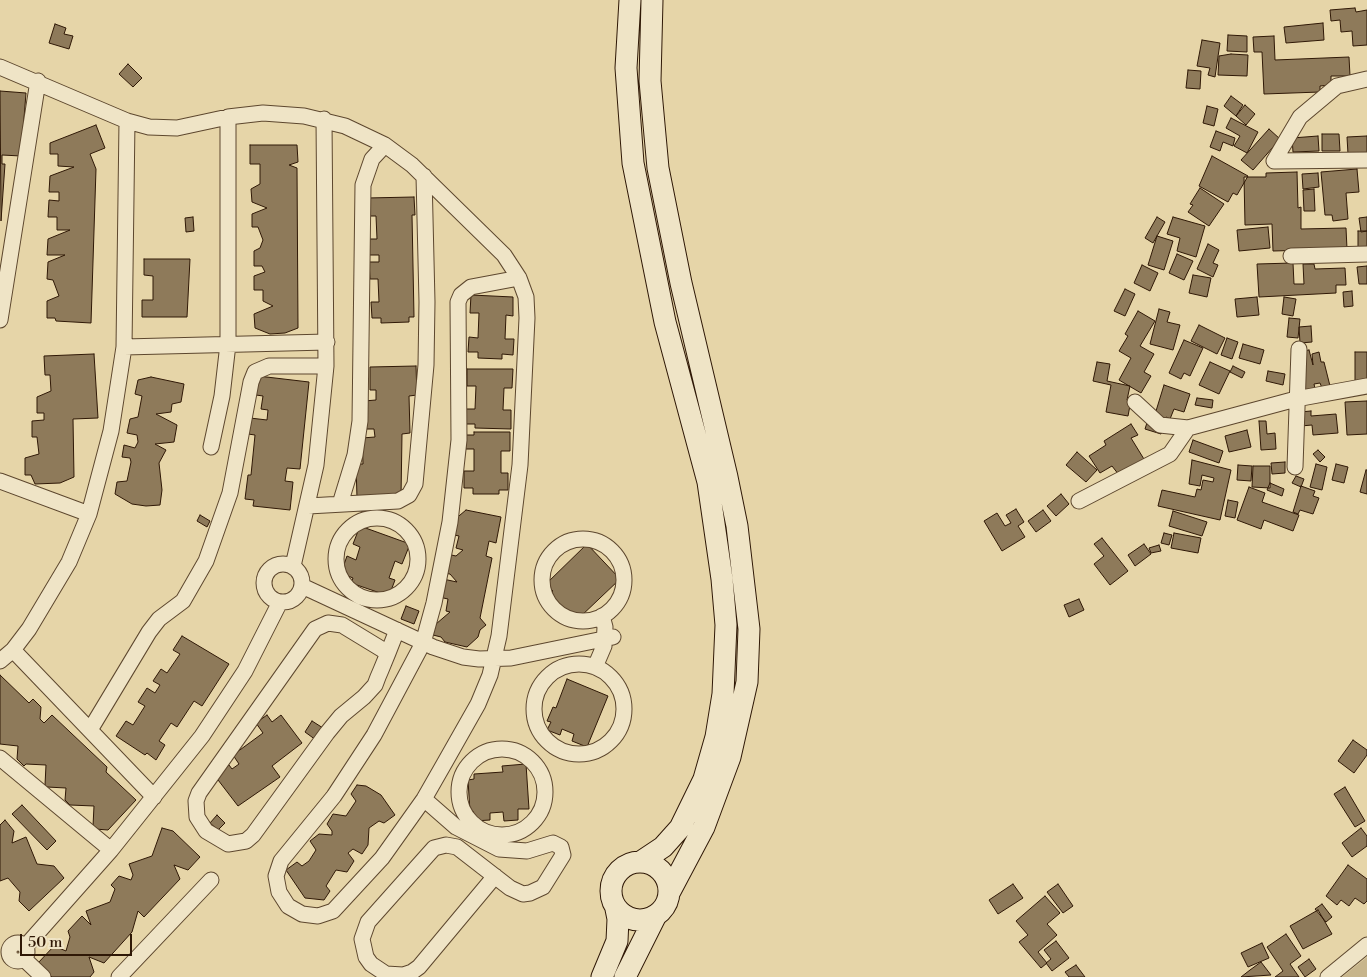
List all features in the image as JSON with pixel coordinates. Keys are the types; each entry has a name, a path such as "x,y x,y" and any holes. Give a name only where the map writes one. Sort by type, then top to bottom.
{"main road":[{"path":"602,977 617,942 618,919 611,896 614,878 626,865 642,861 663,847 680,828 704,778 716,737 723,694 726,632 722,579 708,482 665,322 633,163 626,68 630,0"},
{"path":"616,909 624,916 634,920 654,917 662,911 669,893 704,826 730,756 743,708 747,682 749,629 737,526 681,283 658,168 650,81 652,0"},
{"path":"642,861 659,868 669,884 669,893"},
{"path":"625,977 645,941 654,917"}],"street":[{"path":"0,67 38,81 127,121 149,127 177,128 228,117 284,114 324,120 366,134 385,145 424,176 504,255 519,278 527,307 524,420 516,510 494,660 478,704 424,799 382,858 333,911 318,916 302,914 294,911 283,900 276,876 281,861 356,765 392,705 423,643 443,563 455,481 460,399 458,302 461,295 471,287 519,278"},
{"path":"1367,79 1337,86 1300,117 1274,161 1367,160"},
{"path":"0,320 38,81"},
{"path":"211,447 222,396 228,344 228,117"},
{"path":"293,566 308,506 320,432 326,366 324,120"},
{"path":"0,661 13,650 58,585 89,514 111,431 124,347 127,121"},
{"path":"340,504 355,455 360,421 363,185 372,159 385,145"},
{"path":"308,506 398,501 409,495 416,484 422,428 426,347 424,176"},
{"path":"1291,256 1367,254"},
{"path":"124,347 327,342"},
{"path":"1294,467 1298,349"},
{"path":"90,730 149,632 159,619 183,601 206,562 230,493 252,376 259,369 268,366 326,366"},
{"path":"1135,402 1160,425 1188,428 1296,399 1367,386"},
{"path":"1079,501 1170,454 1188,428"},
{"path":"0,481 89,514"},
{"path":"367,519 382,519 397,523 413,539 418,554 417,569 411,583 400,593 387,600 354,602 338,573 336,558 343,536 353,526 367,519"},
{"path":"576,540 591,540 612,550 621,563 624,578 622,594 614,607 602,616 587,621 572,619 558,612 548,600 543,586 544,570 550,556 561,545 576,540"},
{"path":"279,564 293,566 299,572 302,586 295,598 280,602 273,599 265,587 267,573 279,564"},
{"path":"302,586 354,602 397,630 423,643 463,657 494,660 609,638"},
{"path":"43,977 15,947 111,850 154,797 224,704 259,645 280,602"},
{"path":"595,668 609,638 602,616"},
{"path":"388,653 342,625 328,623 315,629 199,793 196,801 197,818 206,831 228,844 238,844 254,835 327,733 341,716 370,692 388,653 397,630"},
{"path":"13,650 154,797"},
{"path":"570,665 595,668 603,671 615,683 622,698 621,724 612,738 599,749 583,754 558,749 545,738 536,723 534,706 542,683 555,671 570,665"},
{"path":"530,759 545,738"},
{"path":"500,749 516,751 530,759 540,772 544,787 543,804 536,818 524,829 508,834 492,833 477,827 466,815 460,800 460,784 466,769 484,753 500,749"},
{"path":"0,758 111,850"},
{"path":"424,799 456,827 499,849 527,851 553,842 563,851 561,861 537,891 530,893 517,892 457,847 446,844 434,848 368,922 362,939 363,948 371,964 386,974 403,975 412,972 495,876"},
{"path":"119,977 211,880"},
{"path":"1328,977 1367,945"}],"shaded area":[{"path":"1367,957 1367,977 1342,977"}],"building":[{"path":"1355,8 1356,12 1367,10 1367,45 1353,46 1352,31 1341,32 1340,20 1331,21 1330,10"},
{"path":"1323,23 1324,40 1286,43 1284,27"},
{"path":"55,24 66,28 64,34 73,36 69,49 49,43"},
{"path":"1228,35 1247,36 1247,52 1227,51"},
{"path":"1274,36 1275,60 1349,57 1350,76 1331,76 1331,85 1320,86 1320,92 1264,94 1262,52 1254,52 1253,37"},
{"path":"1202,40 1220,43 1215,77 1208,75 1210,68 1197,66"},
{"path":"1231,54 1248,55 1247,76 1218,75 1219,56"},
{"path":"128,64 142,78 133,87 119,74"},
{"path":"1188,70 1201,71 1200,89 1186,88"},
{"path":"0,91 26,93 21,156 2,155 2,164 5,164 1,221"},
{"path":"1231,96 1243,105 1236,116 1224,106"},
{"path":"1245,105 1255,114 1246,125 1236,116"},
{"path":"1207,106 1218,109 1214,126 1203,123"},
{"path":"1231,118 1258,132 1247,153 1234,146 1240,136 1226,128"},
{"path":"96,125 105,148 90,154 96,169 91,323 56,321 55,318 47,318 47,301 59,296 53,280 47,279 48,262 65,255 47,255 48,239 70,230 57,230 57,217 48,217 49,200 59,201 59,192 49,192 50,176 74,167 58,166 58,154 50,154 50,143"},
{"path":"1269,129 1280,139 1253,170 1241,160"},
{"path":"1216,131 1235,138 1233,146 1223,142 1220,151 1210,147"},
{"path":"1322,134 1339,134 1340,151 1322,151"},
{"path":"1318,136 1319,151 1293,152 1292,138"},
{"path":"1367,136 1367,153 1348,154 1347,137"},
{"path":"250,145 297,145 298,162 289,165 297,168 298,328 285,333 270,334 255,328 254,314 273,306 263,301 263,290 254,290 254,276 265,272 262,266 254,266 254,251 260,248 263,240 258,227 252,227 252,214 267,208 252,202 251,189 260,184 260,164 250,164"},
{"path":"1212,156 1248,176 1237,195 1233,193 1228,202 1199,186"},
{"path":"1357,169 1359,192 1346,193 1348,219 1333,221 1332,215 1325,215 1321,172"},
{"path":"1297,172 1298,208 1301,207 1301,229 1346,228 1347,249 1273,251 1272,224 1245,225 1244,177 1266,177 1266,173"},
{"path":"1318,173 1319,187 1303,189 1302,174"},
{"path":"1200,188 1224,204 1209,226 1188,212 1193,205 1190,204"},
{"path":"1314,189 1315,211 1304,211 1303,190"},
{"path":"414,197 415,215 412,215 414,317 409,317 409,322 381,323 381,318 372,318 371,302 379,302 378,279 370,279 369,262 379,262 379,255 369,255 368,239 377,239 376,216 368,216 367,198"},
{"path":"193,217 194,231 186,232 185,218"},
{"path":"1157,217 1165,222 1153,243 1145,238"},
{"path":"1173,217 1205,226 1196,257 1177,251 1180,238 1167,234"},
{"path":"1367,217 1367,231 1361,232 1359,218"},
{"path":"1268,227 1270,248 1239,251 1237,230"},
{"path":"1358,231 1367,231 1367,250 1358,250"},
{"path":"1157,236 1173,241 1164,270 1148,265"},
{"path":"1208,244 1219,250 1213,263 1218,265 1213,277 1197,269"},
{"path":"1177,254 1193,261 1184,280 1169,273"},
{"path":"144,259 190,259 187,317 142,317 142,300 153,300 153,276 144,275"},
{"path":"1293,263 1294,284 1304,284 1303,264 1314,264 1315,269 1345,268 1346,285 1336,285 1336,293 1259,297 1257,264"},
{"path":"1142,265 1158,273 1150,291 1134,283"},
{"path":"1367,266 1367,284 1359,284 1357,267"},
{"path":"1193,275 1211,278 1207,297 1189,293"},
{"path":"1125,289 1135,294 1125,316 1114,311"},
{"path":"1352,291 1353,306 1344,307 1343,292"},
{"path":"471,295 513,297 513,316 506,315 505,339 514,339 513,355 502,354 502,359 478,358 478,352 468,352 469,337 478,338 479,313 470,313"},
{"path":"1257,297 1259,315 1237,317 1235,299"},
{"path":"1284,297 1296,299 1293,316 1282,314"},
{"path":"1159,309 1170,312 1167,322 1180,325 1173,350 1150,344"},
{"path":"1138,311 1155,321 1140,346 1154,354 1144,372 1151,376 1141,393 1119,380 1131,358 1119,351 1128,336 1125,334"},
{"path":"1289,318 1300,319 1298,338 1287,337"},
{"path":"1199,325 1225,338 1217,354 1191,341"},
{"path":"1311,326 1312,342 1300,343 1299,327"},
{"path":"1227,338 1238,342 1232,359 1221,355"},
{"path":"1184,340 1203,348 1190,376 1184,373 1181,379 1169,373"},
{"path":"1243,344 1264,350 1260,364 1239,358"},
{"path":"1309,350 1313,365 1312,354 1319,352 1321,362 1324,362 1330,386 1322,388 1320,383 1314,384 1316,393 1296,397 1293,353"},
{"path":"1355,352 1367,352 1367,384 1355,384"},
{"path":"94,354 98,418 73,419 74,477 60,483 35,484 31,475 25,475 25,458 39,454 37,437 32,437 32,421 44,420 44,413 37,413 37,397 51,391 50,375 45,375 44,356"},
{"path":"1097,362 1110,364 1107,381 1130,386 1127,400 1131,400 1128,416 1106,412 1111,385 1093,381"},
{"path":"1210,362 1230,371 1219,394 1199,385"},
{"path":"416,366 417,395 409,396 410,433 402,434 401,497 357,498 356,464 363,464 362,438 375,437 374,429 365,429 364,401 376,400 376,390 370,390 370,367"},
{"path":"1233,366 1245,372 1242,378 1230,372"},
{"path":"467,369 513,369 512,388 504,388 503,410 511,410 511,429 475,428 475,424 466,424 466,409 475,409 476,386 467,386"},
{"path":"1268,371 1285,374 1283,385 1266,381"},
{"path":"258,376 309,382 300,469 287,468 285,481 293,482 290,510 253,506 254,500 245,499 248,475 251,475 255,435 248,434 250,418 267,420 268,410 261,409 263,396 256,395"},
{"path":"151,377 184,384 181,402 172,404 171,412 156,414 177,425 174,442 155,444 166,450 159,463 162,490 160,505 146,506 132,504 115,494 117,482 127,481 131,462 130,458 122,457 124,445 135,448 138,442 137,435 127,433 130,419 138,417 142,396 135,394 138,380"},
{"path":"1164,385 1190,394 1184,412 1174,409 1170,419 1166,417 1161,434 1145,429 1151,410 1156,411"},
{"path":"1197,398 1213,400 1212,408 1195,405"},
{"path":"1367,401 1367,434 1347,435 1345,402"},
{"path":"1311,411 1311,416 1336,414 1338,433 1313,435 1312,425 1301,426 1300,412"},
{"path":"1259,421 1266,421 1267,434 1275,433 1276,449 1261,450"},
{"path":"1131,424 1138,435 1131,438 1147,464 1119,475 1112,466 1100,473 1089,456 1106,445 1104,441"},
{"path":"1247,430 1251,447 1229,452 1225,436"},
{"path":"474,432 510,432 510,451 501,451 501,473 508,473 508,490 499,490 499,494 473,494 473,488 464,488 464,471 474,471 474,449 465,449 465,435 474,435"},
{"path":"1193,440 1223,451 1219,463 1189,452"},
{"path":"1318,450 1325,457 1320,462 1313,454"},
{"path":"1077,452 1097,470 1086,482 1066,465"},
{"path":"1192,460 1231,470 1220,520 1158,506 1162,490 1195,497 1197,489 1201,490 1203,480 1213,482 1214,478 1202,475 1200,486 1189,484"},
{"path":"1285,462 1285,473 1272,474 1271,463"},
{"path":"1316,464 1327,467 1322,490 1310,487"},
{"path":"1336,464 1348,467 1344,483 1332,480"},
{"path":"1238,465 1252,466 1251,481 1237,480"},
{"path":"1253,466 1270,466 1270,488 1252,487"},
{"path":"1367,470 1367,494 1360,492"},
{"path":"1296,476 1304,479 1301,487 1292,483"},
{"path":"1270,483 1284,489 1282,496 1267,490"},
{"path":"1301,486 1315,491 1313,496 1319,498 1313,514 1300,510 1298,514 1293,512"},
{"path":"1249,487 1265,493 1262,502 1299,515 1293,531 1264,520 1261,529 1237,520"},
{"path":"1061,494 1069,504 1056,516 1047,506"},
{"path":"1228,500 1238,502 1235,518 1225,516"},
{"path":"1016,509 1024,522 1018,526 1025,537 1002,551 984,521 997,513 1005,526 1011,523 1006,515"},
{"path":"466,510 501,517 496,543 489,541 486,556 492,558 480,618 486,625 480,630 478,637 467,647 445,642 441,637 433,635 436,624 450,612 446,611 448,599 439,597 443,579 457,582 450,574 443,573 447,554 456,556 463,550 456,548 459,536 450,534 453,521"},
{"path":"1043,510 1051,521 1036,532 1028,521"},
{"path":"1173,511 1207,522 1202,536 1169,526"},
{"path":"200,515 210,521 207,527 197,521"},
{"path":"360,526 410,544 402,564 395,561 389,578 395,580 389,596 351,583 353,578 341,573 347,556 356,560 360,547 353,544"},
{"path":"1164,533 1172,535 1169,545 1161,543"},
{"path":"1174,533 1201,538 1198,553 1171,548"},
{"path":"1102,538 1128,571 1110,585 1094,564 1104,556 1094,544"},
{"path":"587,544 620,579 579,618 574,612 571,615 560,605 550,594 553,591 546,584"},
{"path":"1144,544 1151,554 1135,566 1128,555"},
{"path":"1159,545 1161,551 1151,553 1149,548"},
{"path":"1079,599 1084,610 1069,617 1064,605"},
{"path":"406,606 419,611 414,624 401,619"},
{"path":"182,636 229,664 202,706 194,701 177,727 171,723 159,741 165,745 156,760 116,736 126,721 133,725 145,706 138,702 147,688 155,693 160,685 153,681 161,669 167,673 180,654 173,650"},
{"path":"0,675 29,703 33,699 41,707 40,719 44,723 52,715 107,767 106,772 136,800 108,830 95,829 93,826 94,806 70,805 65,800 66,788 47,787 45,785 46,765 26,764 24,766 17,759 18,746 0,744"},
{"path":"567,679 608,696 587,747 572,741 574,734 562,729 560,735 547,730 551,722 547,721 553,707 556,708"},
{"path":"267,715 272,722 281,715 302,743 272,766 280,777 238,806 215,776 229,765 232,769 239,764 233,755 263,733 256,723"},
{"path":"312,721 323,728 316,740 305,732"},
{"path":"1353,740 1367,750 1367,755 1354,773 1338,761"},
{"path":"526,764 529,809 518,809 518,820 504,821 503,812 490,813 490,820 474,821 473,811 470,812 468,780 474,779 474,774 503,772 502,766"},
{"path":"357,785 366,786 381,795 395,815 384,823 379,821 369,828 368,845 362,854 353,849 348,853 354,861 347,872 336,870 326,886 330,891 324,900 305,898 286,870 297,862 302,866 309,861 316,850 310,841 319,834 332,835 332,831 327,824 333,814 346,816 356,801 351,794"},
{"path":"1345,787 1365,821 1355,827 1334,794"},
{"path":"22,805 56,841 47,850 12,814"},
{"path":"217,815 225,823 218,830 210,823"},
{"path":"5,820 14,831 12,843 26,837 37,864 54,866 64,878 29,911 19,901 20,892 8,878 0,881 0,825"},
{"path":"162,828 173,831 200,857 188,870 174,865 180,879 144,917 138,911 132,932 104,963 89,957 94,972 90,977 52,977 38,963 54,946 66,951 70,937 68,931 82,916 91,925 86,911 110,902 115,889 111,885 119,876 131,880 133,875 129,864 152,856"},
{"path":"1361,828 1367,836 1367,846 1352,857 1342,843"},
{"path":"1348,865 1367,879 1367,901 1364,904 1355,898 1349,906 1341,900 1337,905 1326,896"},
{"path":"1013,884 1023,898 998,914 989,900"},
{"path":"1058,884 1073,906 1063,913 1047,892"},
{"path":"1045,896 1060,913 1047,924 1057,935 1038,952 1047,963 1041,968 1019,942 1028,935 1016,921"},
{"path":"1322,904 1332,917 1326,922 1315,909"},
{"path":"1318,910 1332,934 1303,949 1290,926"},
{"path":"1286,934 1301,956 1290,964 1299,977 1275,977 1283,971 1267,947"},
{"path":"1056,941 1069,958 1052,971 1046,963 1051,959 1044,950"},
{"path":"1262,943 1269,958 1248,967 1241,953"},
{"path":"1309,959 1316,969 1305,977 1298,967"},
{"path":"1261,962 1271,975 1241,977 1250,970"},
{"path":"1076,965 1085,977 1069,977 1065,972"}]}
